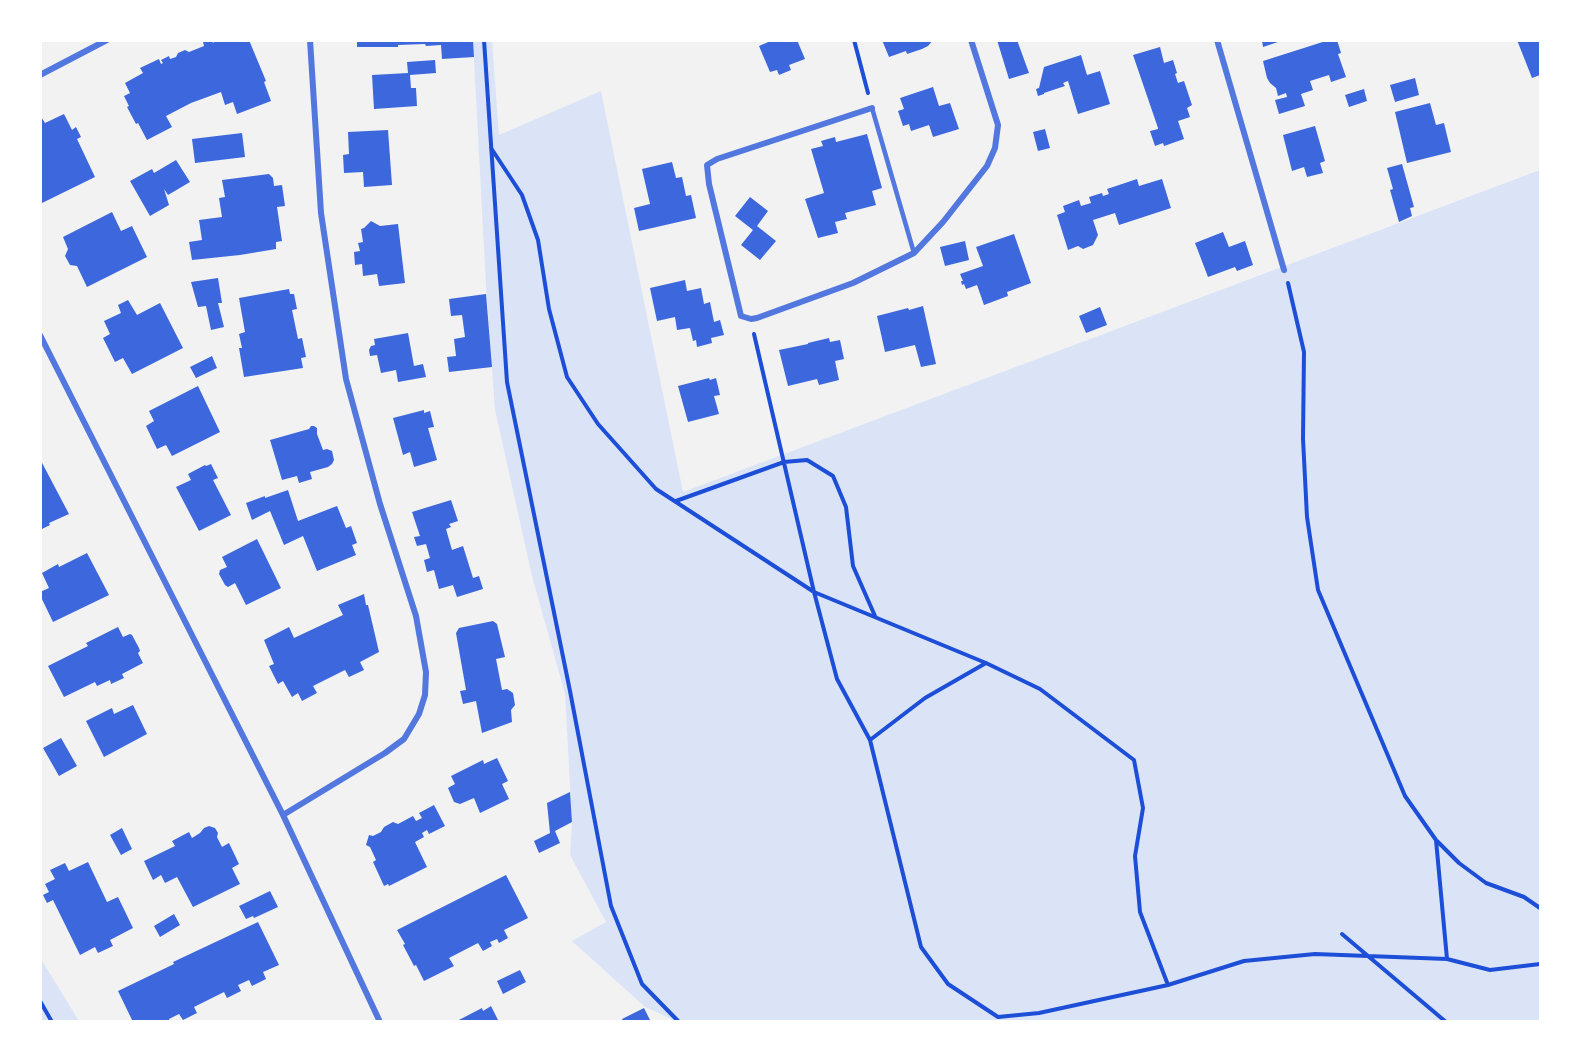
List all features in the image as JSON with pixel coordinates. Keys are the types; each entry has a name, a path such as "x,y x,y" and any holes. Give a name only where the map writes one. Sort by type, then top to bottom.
{"street":[{"path":"40,75 107,40"},
{"path":"283,815 404,739 414,724 425,695 426,672 416,616 380,504 346,378 321,213 310,40"},
{"path":"872,108 717,159 707,165 741,316 751,319 853,283 914,253 943,222 987,166 995,148 998,125 971,40"},
{"path":"1217,40 1284,270"},
{"path":"40,335 283,815 380,1022"}],"lane":[{"path":"872,108 914,253"}],"path":[{"path":"484,40 507,382 611,906 642,984 678,1022"},
{"path":"854,40 872,108"},
{"path":"491,148 522,195 538,240 549,309 567,377 598,424 656,489 814,592 986,663 1040,688 1134,760 1143,808 1135,856 1140,912 1168,985"},
{"path":"1290,288 1304,352 1305,484 1307,517 1318,590 1406,796 1436,840 1459,863 1486,883 1524,897 1540,908"},
{"path":"751,319 814,592 837,679 870,740 921,947 948,984 997,1019 1039,1013 1168,985 1244,961 1315,954 1447,959 1490,969 1540,964"},
{"path":"675,501 784,462 807,460 833,476 846,507 853,566 875,618"},
{"path":"870,740 925,698 986,663"},
{"path":"1436,840 1447,959"},
{"path":"1342,934 1446,1022"},
{"path":"40,1000 52,1022"}],"shaded area":[{"path":"473,41 492,41 499,135 601,91 683,492 1540,170 1540,1021 676,1021 645,1007 572,941 606,922 570,855 572,822 565,694 532,576 495,410"},
{"path":"41,959 79,1021 41,1021"}],"building":[{"path":"212,40 213,43 214,40 249,40 266,81 264,82 271,101 237,114 233,102 225,105 221,92 191,103 166,116 172,127 147,140 127,107 129,106 124,96 130,93 125,83 143,73 140,68 159,59 161,64 163,63 161,60 169,56 170,59 176,57 178,53 185,50 189,52 204,46 203,42"},
{"path":"357,40 473,40 474,57 442,59 441,45 357,47"},
{"path":"773,40 797,40 805,59 789,65 791,70 779,75 777,70 770,72 759,46"},
{"path":"882,40 933,40 922,49 907,54 906,51 889,57"},
{"path":"997,40 1017,40 1029,73 1009,79"},
{"path":"1262,40 1281,40 1281,41 1263,47"},
{"path":"1329,40 1337,40 1341,53 1338,54 1346,77 1331,82 1329,75 1310,81 1313,90 1301,94 1305,106 1279,114 1275,100 1287,97 1286,93 1278,96 1276,88 1267,78 1263,61"},
{"path":"1517,40 1540,40 1540,75 1532,78"},
{"path":"1160,47 1164,63 1173,60 1178,83 1184,81 1192,105 1187,108 1190,117 1178,121 1184,139 1164,146 1163,143 1155,146 1150,131 1158,128 1133,55"},
{"path":"1081,55 1087,75 1100,71 1110,104 1078,114 1068,81 1063,83 1065,86 1038,96 1036,89 1039,88 1044,67"},
{"path":"435,60 436,73 410,75 411,88 416,88 417,106 374,109 372,75 408,73 407,62"},
{"path":"1415,78 1419,95 1395,102 1390,85"},
{"path":"933,87 939,106 950,103 959,129 933,137 929,125 911,131 909,124 903,126 898,111 904,109 900,98"},
{"path":"1364,89 1367,101 1349,107 1345,95"},
{"path":"1430,103 1436,125 1444,123 1451,152 1407,163 1395,112"},
{"path":"64,114 72,130 76,127 81,137 77,139 95,177 40,204 40,115 45,123"},
{"path":"1315,126 1325,161 1320,163 1323,173 1307,177 1304,167 1292,171 1283,135"},
{"path":"1045,129 1050,148 1038,151 1033,132"},
{"path":"388,130 392,185 364,187 363,172 344,173 343,155 349,154 348,132"},
{"path":"242,133 245,157 195,163 192,139"},
{"path":"867,134 882,188 872,191 876,205 845,213 847,219 835,222 838,233 818,238 805,199 824,193 811,149 823,146 821,141 835,137 836,142"},
{"path":"176,160 190,182 168,195 164,189 169,205 150,216 130,181 152,169 154,173"},
{"path":"672,162 676,178 682,177 686,196 691,195 696,218 639,231 634,208 650,204 642,169"},
{"path":"1402,164 1414,207 1410,208 1412,216 1399,222 1390,190 1393,189 1387,168"},
{"path":"269,174 273,178 274,186 282,185 285,206 277,207 282,241 276,242 276,249 192,260 189,242 202,240 199,220 222,217 219,198 225,197 222,180"},
{"path":"1137,179 1139,186 1162,179 1171,208 1119,225 1115,213 1093,220 1098,235 1093,245 1083,249 1078,246 1068,250 1057,215 1065,212 1063,206 1079,200 1081,206 1091,203 1089,197 1102,193 1103,196 1109,194 1107,189"},
{"path":"750,197 768,211 757,226 776,241 760,260 741,245 753,230 735,216"},
{"path":"112,212 121,231 132,226 147,257 87,287 77,266 70,265 65,256 68,249 63,237"},
{"path":"371,221 380,226 398,224 405,283 379,286 377,274 363,276 362,264 355,265 354,252 360,251 358,243 363,242 361,229"},
{"path":"1223,232 1229,247 1245,241 1253,265 1237,271 1235,267 1208,277 1195,243"},
{"path":"1014,234 1031,283 1007,292 1008,296 984,305 977,285 966,289 964,284 962,285 960,274 983,266 976,247"},
{"path":"965,241 969,260 945,266 940,247"},
{"path":"218,278 222,303 218,303 224,327 211,330 206,306 198,307 191,282"},
{"path":"685,280 687,291 701,288 704,304 710,302 714,322 720,320 724,335 711,338 712,343 697,347 690,328 677,330 675,317 657,321 650,288"},
{"path":"289,289 290,294 294,294 297,309 292,310 298,339 302,338 306,357 301,358 303,368 244,377 239,334 245,332 239,298"},
{"path":"486,294 492,367 449,372 447,357 456,356 454,339 465,337 462,315 451,316 449,299"},
{"path":"128,300 137,315 160,303 183,348 132,374 123,358 115,362 103,338 110,334 104,321 121,313 118,305"},
{"path":"923,306 936,364 921,367 915,345 885,352 877,316"},
{"path":"1100,307 1107,325 1086,333 1079,316"},
{"path":"408,333 414,366 423,364 426,377 398,382 396,370 381,373 377,355 370,356 369,350 375,345 374,339"},
{"path":"829,338 830,342 840,340 844,359 835,361 839,380 819,385 817,379 788,386 779,350"},
{"path":"212,356 217,368 196,378 190,367"},
{"path":"709,378 710,380 716,378 720,395 714,396 719,414 688,422 678,386"},
{"path":"198,386 220,432 172,456 166,445 157,449 146,426 154,421 149,411"},
{"path":"424,410 424,413 430,411 434,427 428,428 437,460 414,467 410,452 403,455 393,418"},
{"path":"311,426 317,428 323,450 332,451 334,460 332,464 310,472 312,479 299,483 297,476 282,480 270,440 309,429"},
{"path":"40,459 69,514 40,530"},
{"path":"211,464 218,478 213,480 231,515 199,531 176,487 191,480 188,474"},
{"path":"288,490 298,521 337,506 346,528 351,526 357,543 352,545 356,555 317,571 303,536 284,545 270,511 252,520 246,503"},
{"path":"451,500 458,521 449,524 451,527 446,529 452,550 463,546 473,578 479,576 483,589 457,597 453,585 439,589 434,570 427,572 424,560 430,558 426,544 417,546 414,537 420,536 412,512"},
{"path":"257,539 281,588 246,605 235,583 228,587 219,574 220,570 227,567 222,557"},
{"path":"87,553 109,595 53,622 40,595 40,592 49,588 42,573"},
{"path":"364,594 379,652 360,662 364,670 349,677 345,670 313,686 317,693 302,701 298,693 292,697 283,681 278,684 269,666 274,664 264,640 289,627 294,638 343,615 338,605"},
{"path":"493,621 497,624 505,657 496,659 502,690 507,689 513,693 515,705 511,710 512,722 482,733 476,701 463,704 460,691 466,690 456,633 459,628"},
{"path":"118,627 123,637 132,635 143,663 122,674 124,678 111,684 110,680 97,686 95,682 64,697 48,666 88,646 86,643"},
{"path":"133,705 147,734 104,757 86,721 112,708 114,714"},
{"path":"61,738 77,766 59,776 43,748"},
{"path":"497,758 508,781 502,784 509,799 480,813 474,798 460,804 454,802 448,788 455,784 451,776 483,760 484,764"},
{"path":"570,792 572,822 555,831 560,843 539,853 534,841 550,833 547,803"},
{"path":"434,805 445,826 429,834 427,830 422,833 424,837 415,842 427,867 389,886 388,884 384,886 373,862 376,860 370,847 366,845 369,835 373,836 393,822 398,824 413,816 416,821 422,818 419,813"},
{"path":"209,826 215,828 222,847 229,843 239,864 232,868 240,884 193,907 177,877 165,883 161,875 153,880 144,861 175,846 172,841 189,832 192,838"},
{"path":"122,828 132,849 121,855 110,835"},
{"path":"88,862 107,902 118,897 133,928 110,940 113,946 98,953 95,947 80,955 53,900 47,903 43,895 49,892 45,884 55,879 50,870 65,863 69,871"},
{"path":"506,875 528,918 504,930 508,938 499,943 497,939 490,942 492,946 483,951 478,943 449,958 454,966 424,981 416,965 414,966 397,930"},
{"path":"270,891 278,907 254,918 253,916 246,919 239,906"},
{"path":"174,914 180,925 160,937 154,926"},
{"path":"258,922 279,965 263,972 266,979 252,986 249,980 238,985 241,991 227,998 224,992 194,1007 197,1013 183,1020 179,1014 169,1019 170,1022 133,1022 118,991"},
{"path":"520,970 526,982 503,994 497,981"},
{"path":"491,1006 499,1022 455,1022 482,1008 483,1011"},
{"path":"644,1008 651,1022 623,1022 622,1019"}]}
